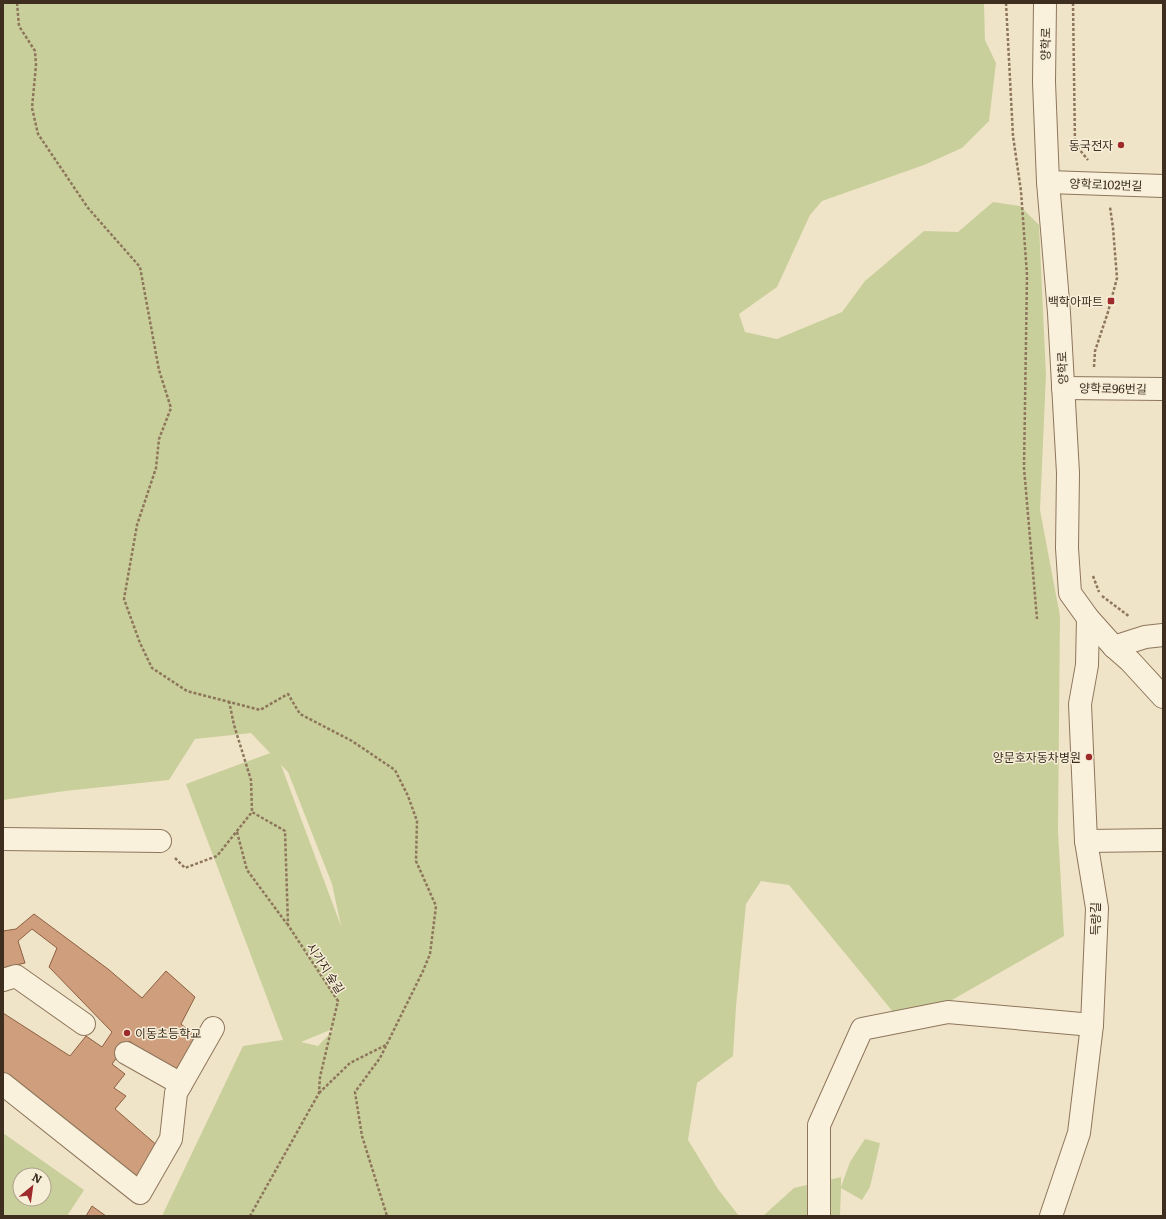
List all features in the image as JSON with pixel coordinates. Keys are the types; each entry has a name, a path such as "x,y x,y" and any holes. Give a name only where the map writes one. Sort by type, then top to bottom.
{"street":[{"name":"양학로","path":"1045,3 1044,82 1048,182 1068,473 1067,548 1070,593 1088,618 1163,697"},
{"name":"양학로102번길","path":"1048,182 1163,186"},
{"name":"양학로96번길","path":"1063,388 1163,389"},
{"name":"득량길","path":"1051,1216 1079,1133 1092,1025 1097,908 1086,841 1080,704 1087,665 1088,618"},
{"path":"1114,647 1145,637 1163,635"},
{"path":"3,839 160,841"},
{"path":"1086,841 1163,840"},
{"path":"3,980 16,976 84,1024"},
{"path":"819,1216 819,1125 862,1029 948,1012 1092,1025"},
{"path":"3,1084 140,1193 171,1139 176,1093 213,1028"},
{"path":"126,1053 181,1084"}],"path":[{"path":"16,3 19,26 35,51 36,65 32,108 38,134 88,208 140,267 159,370 171,408 159,439 156,468 137,525 124,599 140,643 152,668 187,691 260,710 288,694 300,714 352,741 395,770 408,796 417,820 416,862 436,906 430,954 380,1058 355,1092 362,1136 387,1216"},
{"path":"1006,3 1013,136 1021,191 1027,275 1024,468 1037,619"},
{"path":"1073,3 1075,144 1090,162 1109,197 1117,278 1095,351 1094,376 1087,388"},
{"path":"1091,573 1100,595 1130,618"},
{"path":"160,841 185,868 217,856 252,812 251,780 234,725 229,701"},
{"path":"252,812 285,831 288,925"},
{"name":"시가지 숲길","path":"236,831 247,870 288,925 338,1000 320,1077 318,1093 250,1216"},
{"path":"318,1093 350,1063 387,1045"}],"green space":[{"path":"3,3 984,3 985,40 996,63 989,121 962,148 924,165 822,201 810,215 777,287 739,314 745,332 777,339 842,312 865,281 924,231 958,232 993,202 1020,206 1039,225 1046,375 1040,510 1060,616 1058,831 1064,936 945,1004 898,1018 789,885 761,881 746,904 733,1056 697,1083 688,1140 718,1189 739,1216 162,1216 243,1046 283,1040 186,784 270,753 251,733 195,739 169,780 65,791 3,800","holes":["281,765 288,772 332,884 341,926","335,1028 318,1046 301,1042"]},
{"path":"3,1133 51,1167 12,1167 12,1207 52,1207 52,1167 84,1190 67,1216 3,1216"},
{"path":"865,1139 880,1143 870,1187 862,1200 841,1188 840,1216 763,1216 794,1188 841,1177 841,1187 850,1162"}],"building":[{"path":"34,914 108,969 142,998 166,971 195,997 181,1024 201,1041 178,1075 129,1041 112,1064 125,1074 114,1088 126,1096 115,1109 159,1147 139,1181 3,1073 3,1013 70,1056 86,1036 102,1047 112,1032 49,967 57,948 32,929 18,941 25,963 3,968 3,931 16,929"},
{"path":"92,1206 106,1216 86,1216"}],"place":[{"name":"동국전자","path":"1121,145"},
{"name":"백학아파트","path":"1111,301"},
{"name":"양문호자동차병원","path":"1089,757"},
{"name":"이동초등학교","path":"127,1033"}]}
